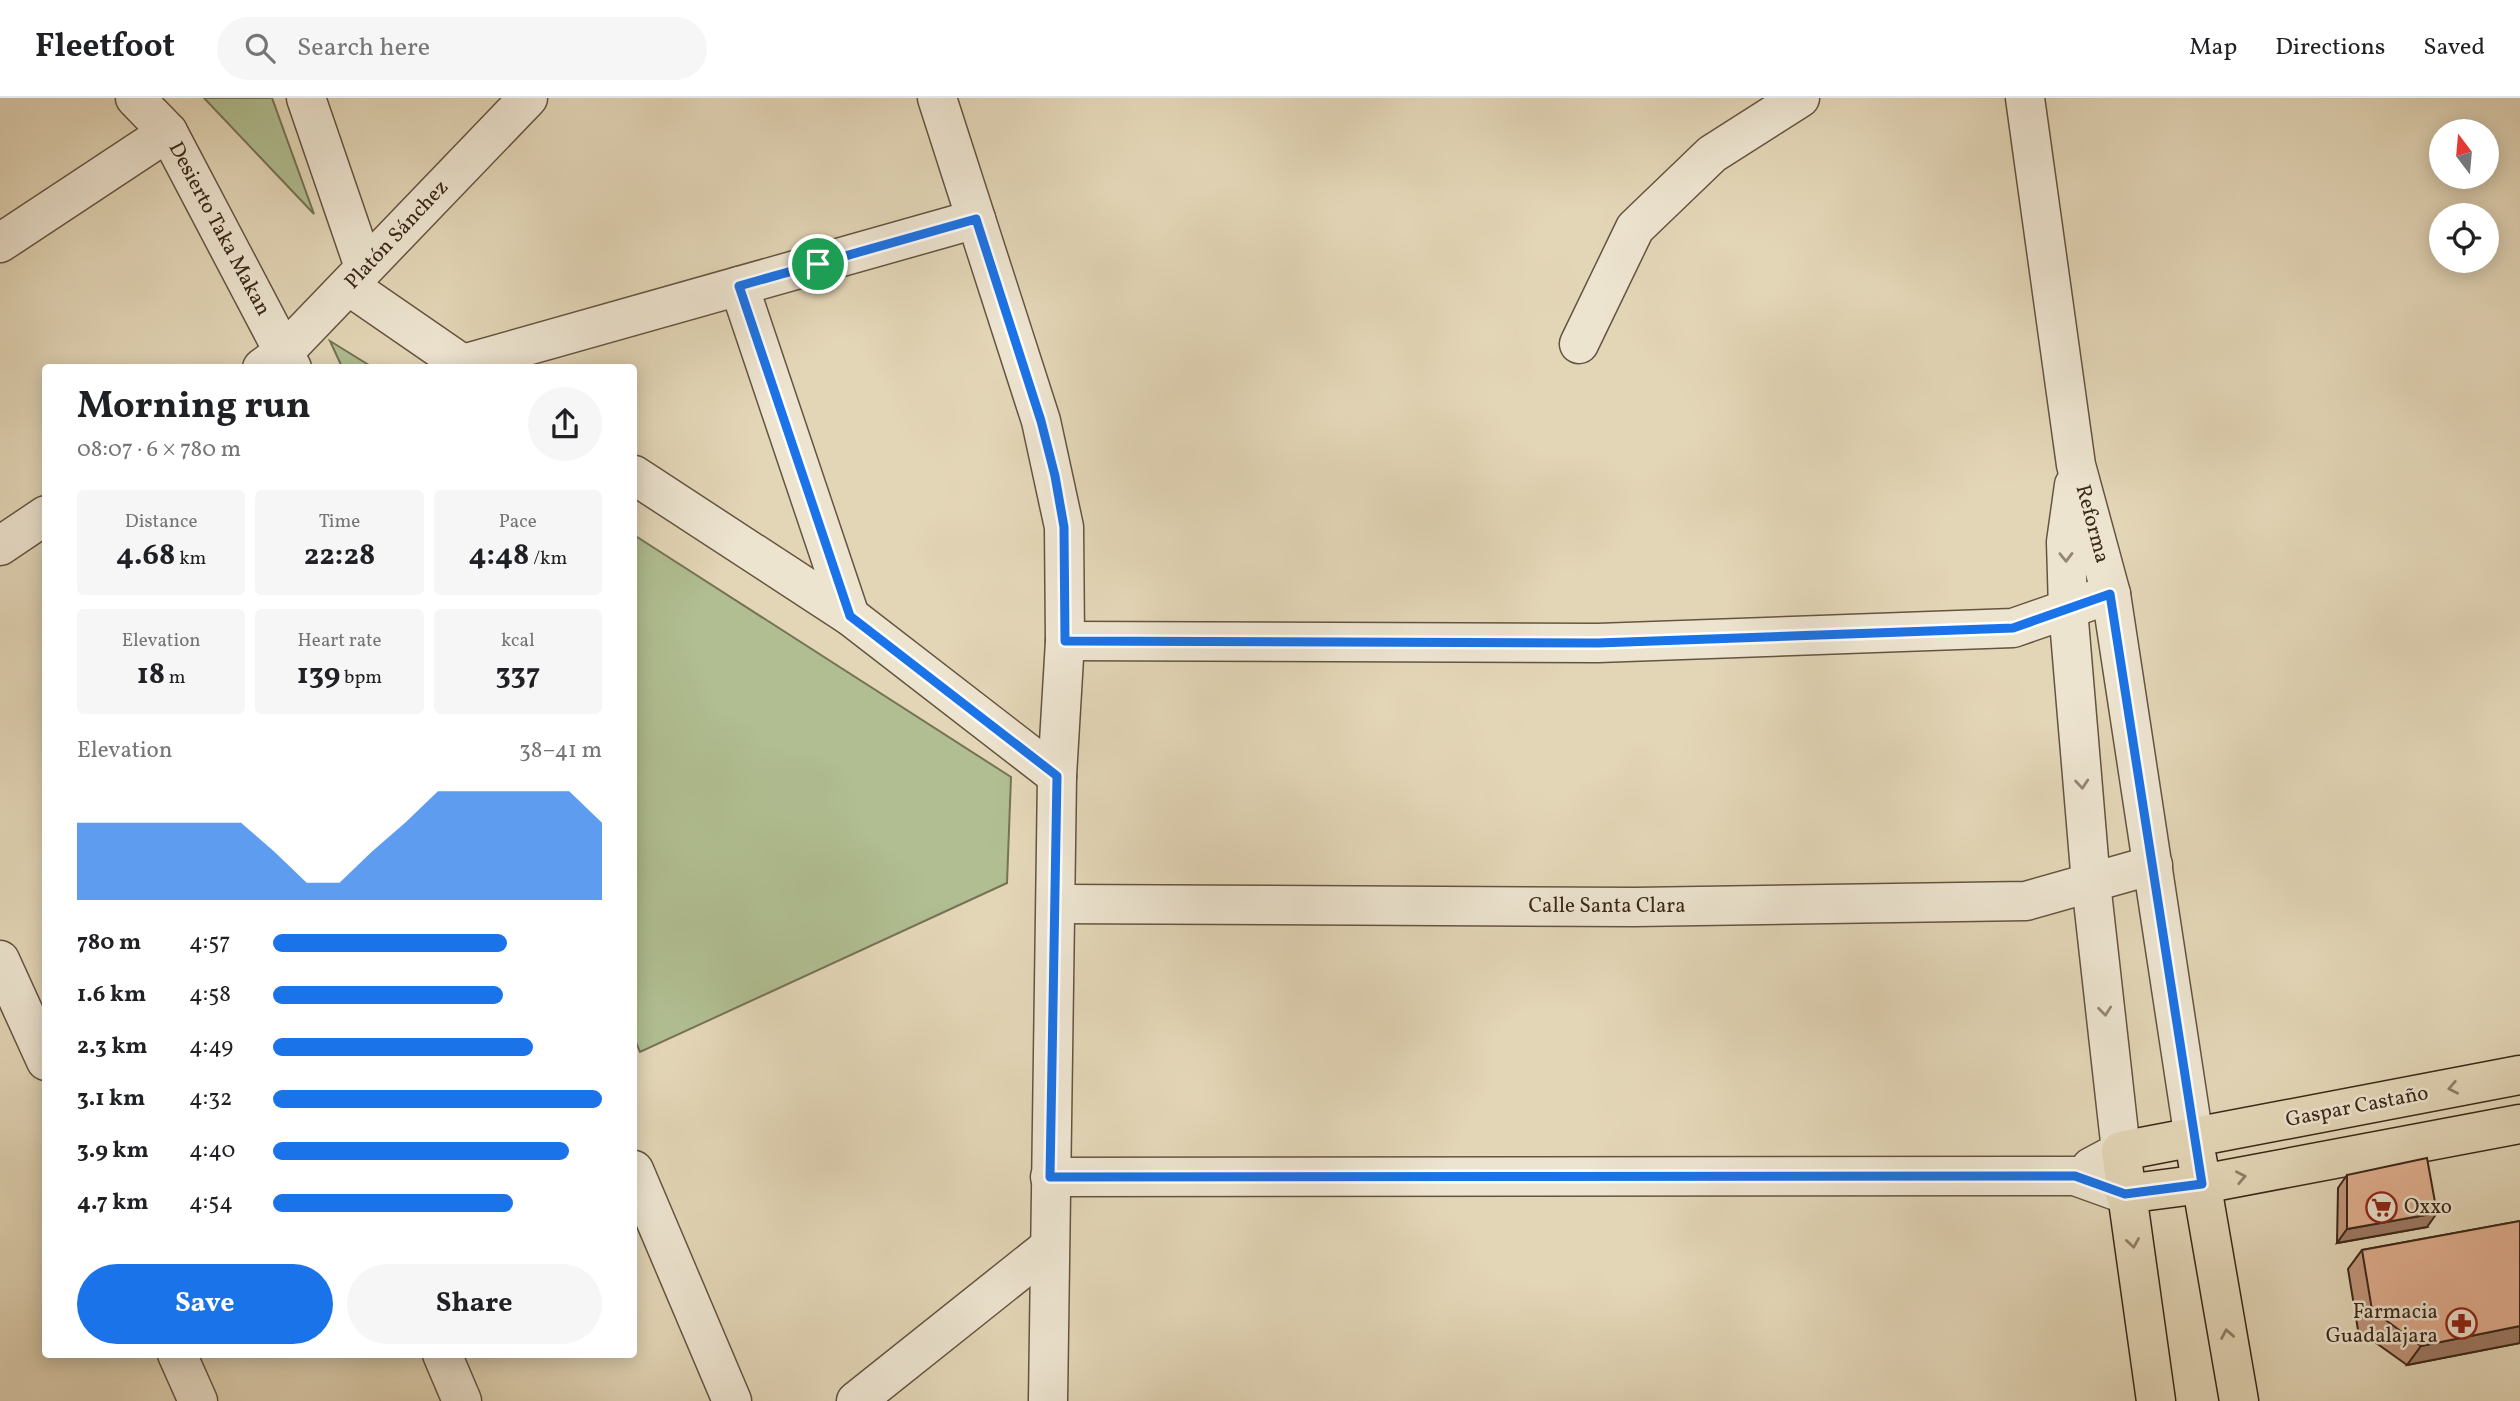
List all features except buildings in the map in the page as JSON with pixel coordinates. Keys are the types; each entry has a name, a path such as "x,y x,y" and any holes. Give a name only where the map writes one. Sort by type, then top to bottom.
{"main road":[{"name":"Gaspar Castaño","path":"2121,1151 2520,1075"},
{"path":"2125,1194 2202,1184 2520,1124"},
{"path":"2194,1139 2239,1401"},
{"path":"2121,1151 2156,1401"}],"street":[{"name":"Desierto Taka Makan","path":"135,98 168,132 280,362"},
{"path":"306,98 356,277 464,364"},
{"name":"Platón Sánchez","path":"280,362 356,277 528,98"},
{"path":"937,98 1041,421 1064,527 1065,641 1057,776 1048,1248 1048,1401"},
{"path":"1579,344 1634,228 1712,154 1800,98"},
{"name":"Reforma","path":"2025,98 2076,465 2110,594 2194,1139"},
{"path":"0,243 168,132"},
{"path":"473,364 976,219"},
{"path":"739,286 850,616"},
{"path":"2075,1176 2121,1151 2091,883 2068,609 2066,542 2076,465"},
{"path":"637,477 850,616 1057,776"},
{"path":"0,546 42,518"},
{"path":"1065,641 1598,643 2013,628 2110,594"},
{"name":"Calle Santa Clara","path":"1056,904 1635,907 2026,901 2153,865"},
{"path":"0,960 42,1052"},
{"path":"1050,1177 2075,1176 2125,1194"},
{"path":"637,1177 732,1401"},
{"path":"856,1401 1048,1248"},
{"path":"179,1358 198,1401"},
{"path":"444,1358 462,1401"}],"green space":[{"path":"204,98 272,98 314,214"},
{"path":"330,341 367,364 341,364"},
{"path":"637,537 1011,777 1007,883 640,1052 637,1044"}],"place":[{"name":"Oxxo","path":"2381,1207"},
{"name":"Farmacia Guadalajara","path":"2461,1324"}],"route":[{"path":"976,219 1041,421 1055,476 1064,527 1065,641 1598,643 2013,628 2110,594 2202,1184 2125,1194 2075,1176 1050,1177 1057,776 850,616 739,286 818,264 976,219"}]}
